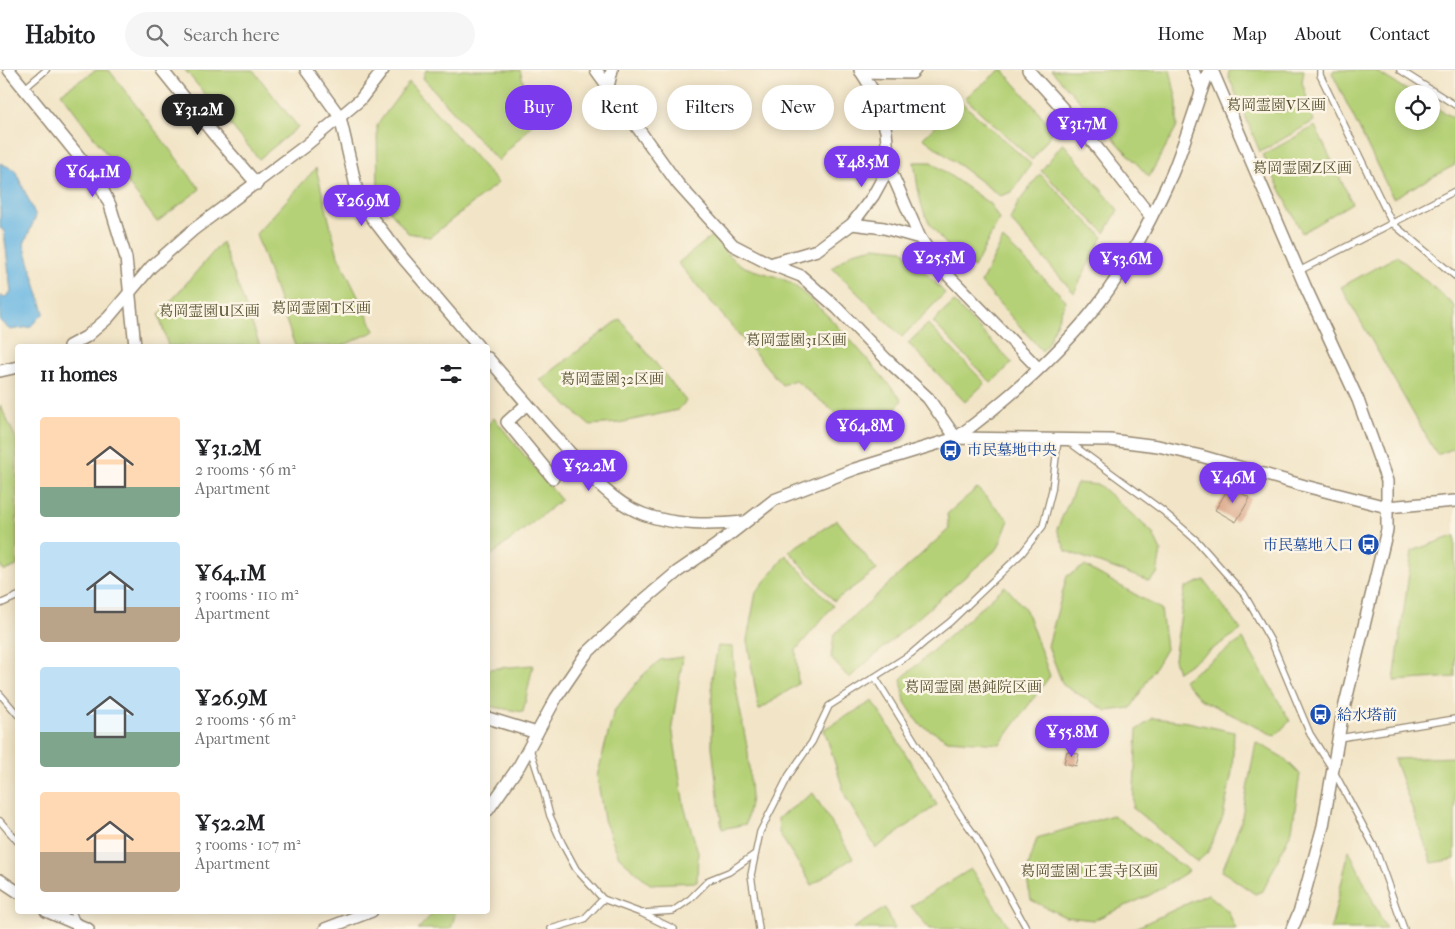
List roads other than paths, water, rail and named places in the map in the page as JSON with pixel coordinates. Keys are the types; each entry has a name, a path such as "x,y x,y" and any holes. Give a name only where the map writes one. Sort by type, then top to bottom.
{"street":[{"path":"9,70 98,180 110,205 126,258 135,344"},
{"path":"162,70 257,184"},
{"path":"306,70 340,117 358,195 369,214 403,258 476,344"},
{"path":"73,344 86,337 108,318 151,267 193,230 257,184 360,100 383,70"},
{"path":"596,70 607,85"},
{"path":"608,85 612,70"},
{"path":"861,71 912,73 915,70"},
{"path":"1028,70 1091,140 1151,217"},
{"path":"1193,70 1201,90"},
{"path":"956,438 1003,402 1075,332 1100,301 1127,261 1173,172 1201,90 1211,70"},
{"path":"1211,70 1358,400 1387,481 1387,530 1364,621 1339,738 1323,826 1300,910 1292,929"},
{"path":"861,71 874,92 886,131 889,167 920,238 941,268 1038,368"},
{"path":"639,130 678,184 733,245 770,264 801,276 837,308 886,359 928,398 956,438"},
{"path":"770,264 817,250 852,224 873,196 889,167"},
{"path":"852,224 884,228 920,238"},
{"path":"490,360 584,469 624,505 643,514 696,524 745,522"},
{"path":"0,371 15,368"},
{"path":"527,404 507,422 553,478"},
{"path":"490,807 519,766 556,698 586,654 639,604 677,572 715,546 774,500 855,469 956,438 1110,440 1158,446 1201,456 1296,484 1387,507 1455,501"},
{"path":"490,719 536,733"},
{"path":"0,880 15,890"},
{"path":"53,914 82,927"},
{"path":"325,929 364,914"}],"lane":[{"path":"24,89 46,70"},
{"path":"1320,70 1320,75 1392,223 1455,276"},
{"path":"1400,70 1455,105"},
{"path":"1299,271 1455,191"},
{"path":"759,929 751,875 760,832 789,775 812,742 829,706 912,653 950,622 1022,552 1043,526 1063,440 1163,511 1197,541 1244,594 1272,643 1310,734 1333,770 1376,848 1404,929"},
{"path":"0,604 15,597"},
{"path":"875,677 976,837 1027,929"},
{"path":"0,694 15,712"},
{"path":"1339,738 1455,719"},
{"path":"529,747 550,816 576,869 602,899 641,913 674,929"},
{"path":"0,821 15,838"},
{"path":"641,913 673,911 690,899 709,880 729,872 755,854"},
{"path":"551,929 584,919 602,899"},
{"path":"74,914 82,927"}],"water":[{"path":"0,163 15,170 36,216 24,244 44,313 30,327 10,330 0,321 0,295 4,298 11,292 4,231 0,228"}],"place":[{"name":"市民墓地中央","path":"951,450"},
{"name":"市民墓地入口","path":"1369,545"},
{"name":"給水塔前","path":"1321,715"}],"park label":[{"name":"葛岡霊園V区画","path":"1276,105"},
{"name":"葛岡霊園Z区画","path":"1302,168"},
{"name":"葛岡霊園T区画","path":"321,308"},
{"name":"葛岡霊園U区画","path":"209,311"},
{"name":"葛岡霊園31区画","path":"796,340"},
{"name":"葛岡霊園32区画","path":"612,379"},
{"name":"葛岡霊園 愚鈍院区画","path":"973,687"},
{"name":"葛岡霊園 正雲寺区画","path":"1089,871"}]}
